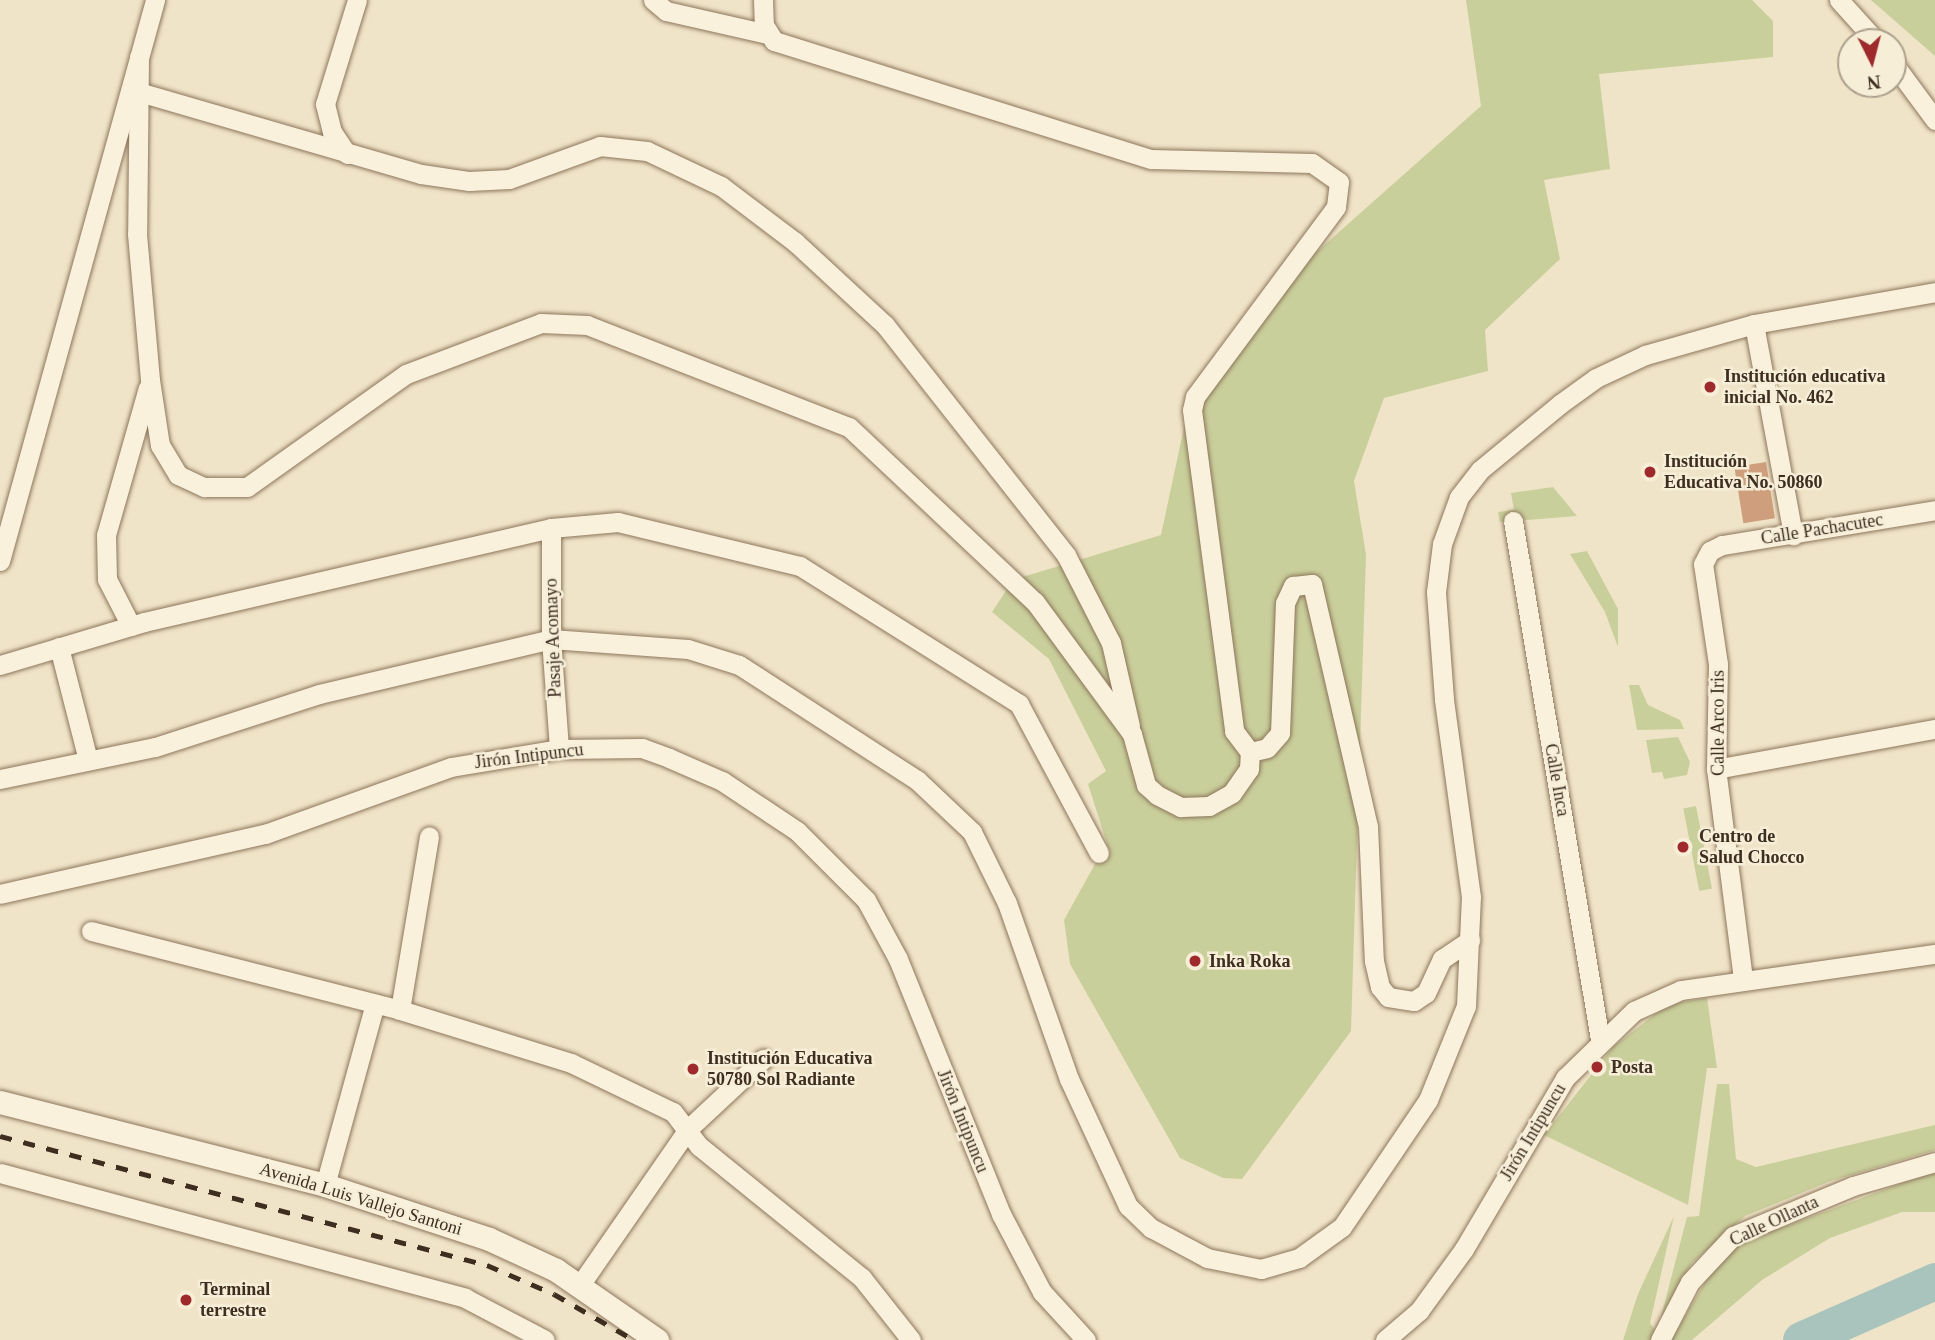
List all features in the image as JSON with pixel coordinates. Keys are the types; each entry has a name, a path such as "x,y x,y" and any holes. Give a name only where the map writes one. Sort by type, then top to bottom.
{"street":[{"path":"0,561 155,0"},
{"path":"347,154 332,132 325,104 357,0"},
{"path":"138,92 347,154 470,181 509,179 600,146 647,151 721,186 795,242 885,325 1066,555 1111,643 1146,785 1181,807 1209,806 1232,793 1249,769 1250,751 1234,731 1192,410 1195,397 1336,206 1339,181 1312,163 1151,159 774,41 767,34 666,11 653,0"},
{"path":"763,0 767,34"},
{"path":"1839,0 1864,28"},
{"path":"139,57 137,234 150,380 160,445 178,475 204,487 247,487 406,374 489,339 541,323 587,324 662,351 849,427 1035,602 1132,734"},
{"path":"1907,82 1935,120"},
{"path":"0,779 155,747 319,694 551,639 688,649 740,665 944,802 986,856 1069,1079 1128,1206 1151,1228 1225,1265 1261,1269 1299,1258 1342,1227 1367,1195 1428,1100 1466,1006 1470,940 1466,845 1453,781 1436,592 1441,544 1459,497 1480,470 1596,378 1645,355 1754,324 1935,292"},
{"path":"1754,324 1793,535"},
{"path":"131,626 107,579 106,536 150,380"},
{"name":"Calle Pachacutec","path":"1710,551 1935,510"},
{"name":"Calle Inca","path":"1513,521 1600,1040"},
{"path":"0,665 131,626 551,528 618,522 800,566 1019,704 1098,853"},
{"name":"Pasaje Acomayo","path":"551,528 551,639 559,748"},
{"name":"Calle Arco Iris","path":"1710,551 1703,564 1718,664 1716,769 1743,979"},
{"path":"1250,751 1267,748 1280,733 1285,603 1293,586 1312,584 1368,826 1374,961 1380,987 1388,997 1414,1001 1426,993 1442,959 1470,940"},
{"path":"59,647 88,760"},
{"path":"1716,769 1935,729"},
{"name":"Jirón Intipuncu","path":"0,894 173,859 265,834 451,767 559,748 642,748 722,781 797,831 866,900 898,959 1020,1251 1042,1292 1086,1340"},
{"path":"400,1010 429,836"},
{"path":"91,931 400,1010 572,1063 673,1112 699,1146 862,1278 911,1340"},
{"name":"Jirón Intipuncu","path":"1385,1340 1419,1311 1456,1259 1565,1078 1600,1040 1653,999 1743,979 1935,954"},
{"path":"325,1185 375,1004"},
{"path":"580,1285 688,1129 762,1059"},
{"name":"Avenida Luis Vallejo Santoni","path":"0,1102 325,1185 489,1239 580,1285 657,1340"},
{"name":"Calle Ollanta","path":"1660,1340 1690,1282 1733,1236 1853,1186 1935,1162"},
{"path":"0,1173 465,1298 545,1340"}],"green space":[{"path":"1466,0 1752,0 1773,21 1773,57 1599,74 1610,169 1544,180 1560,259 1485,330 1488,371 1384,398 1354,481 1366,555 1351,1031 1242,1179 1223,1178 1180,1158 1070,964 1064,920 1095,864 1110,853 1088,784 1106,771 1049,659 992,612 1013,580 1161,535 1186,418 1304,263 1481,106"},
{"path":"1871,0 1935,0 1935,56 1907,32 1907,28 1903,28"},
{"path":"1553,487 1577,516 1500,522 1498,512 1514,510 1511,493"},
{"path":"1587,551 1618,609 1618,647 1605,612 1570,554"},
{"path":"1629,685 1639,685 1648,705 1680,720 1684,729 1637,730"},
{"path":"1678,737 1690,762 1687,775 1664,779 1662,772 1652,773 1646,740"},
{"path":"1696,806 1712,888 1699,891 1683,808"},
{"path":"1707,998 1717,1068 1707,1068 1688,1205 1544,1135 1613,1047 1668,1004"},
{"path":"1717,1084 1729,1084 1736,1159 1756,1167 1935,1125 1935,1150 1831,1181 1745,1216 1692,1263 1661,1317 1687,1217 1699,1216"},
{"path":"1935,1171 1935,1212 1902,1212 1830,1238 1762,1280 1692,1340 1671,1340 1708,1277 1740,1243"},
{"path":"1674,1216 1650,1323 1655,1330 1650,1340 1623,1340 1638,1294"}],"building":[{"path":"1766,462 1775,518 1743,523 1734,467"}],"waterway":[{"path":"1801,1340 1935,1281"}],"railway":[{"path":"0,1136 487,1265 554,1294 634,1340"}],"place":[{"name":"Institución educativa inicial No. 462","path":"1710,387"},
{"name":"Institución Educativa No. 50860","path":"1650,472"},
{"name":"Centro de Salud Chocco","path":"1683,847"},
{"name":"Inka Roka","path":"1195,961"},
{"name":"Posta","path":"1597,1067"},
{"name":"Institución Educativa 50780 Sol Radiante","path":"693,1069"},
{"name":"Terminal terrestre","path":"186,1300"}]}
